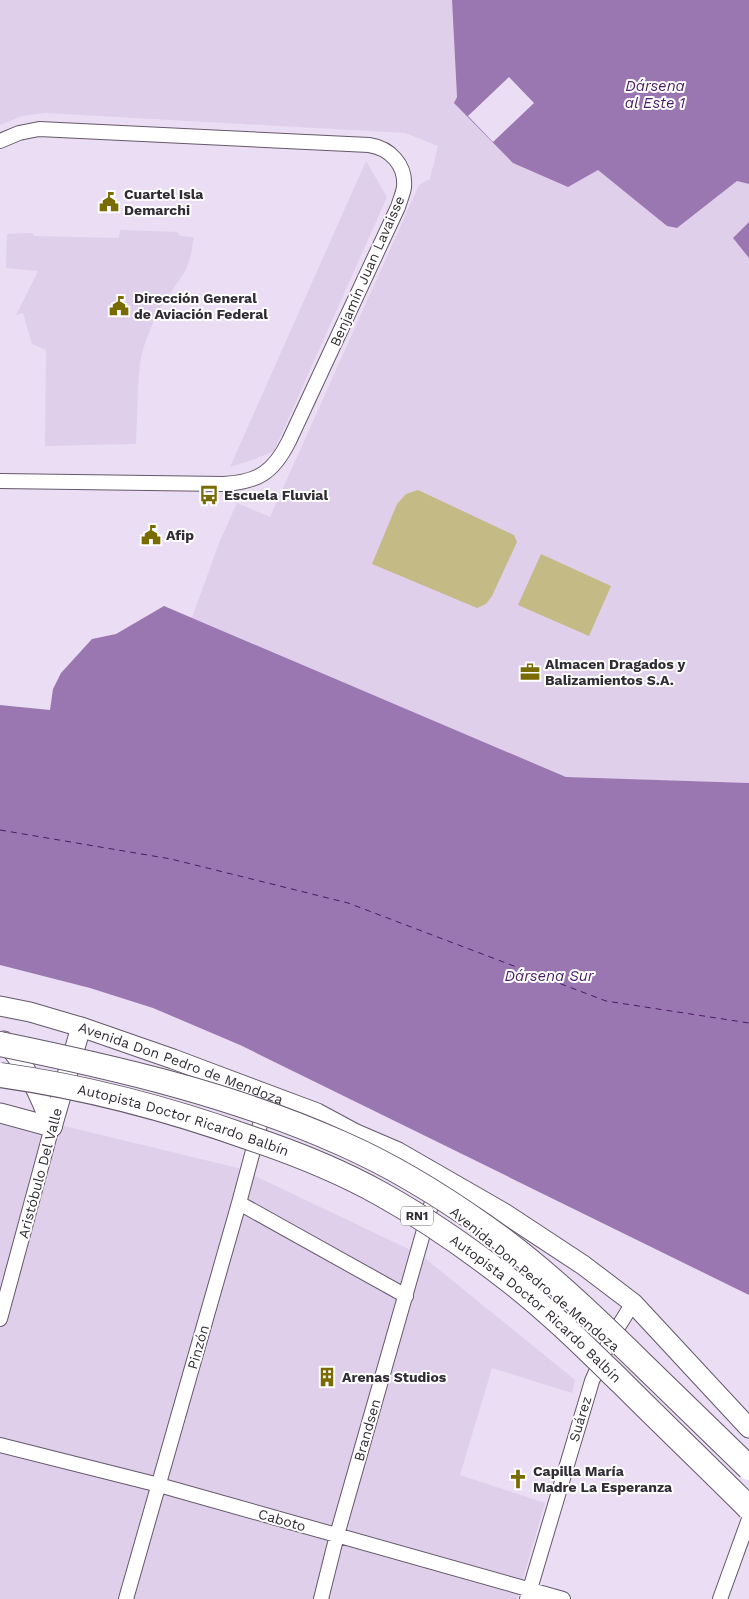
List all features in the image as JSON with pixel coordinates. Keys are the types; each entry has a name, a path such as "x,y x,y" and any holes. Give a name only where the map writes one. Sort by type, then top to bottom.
{"highway":[{"name":"Autopista Doctor Ricardo Balbín","path":"0,1044 100,1065 196,1090 294,1123 344,1144 393,1169 486,1227 536,1266 610,1333 749,1468"},
{"name":"Autopista Doctor Ricardo Balbín","path":"0,1075 119,1098 216,1126 283,1149 380,1193 425,1220 512,1283 591,1353 749,1508"}],"main road":[{"name":"Avenida Don Pedro de Mendoza","path":"0,1006 30,1012 81,1027 317,1113 356,1134 398,1152 477,1196 583,1265 633,1303 749,1428"},
{"name":"Aristóbulo Del Valle","path":"52,1127 81,1027"},
{"path":"0,1036 25,1069 40,1097 52,1127"},
{"path":"0,1113 52,1127"},
{"name":"Avenida Don Pedro de Mendoza","path":"356,1134 392,1159 610,1340 749,1476"}],"street":[{"name":"Benjamín Juan Lavaisse","path":"0,142 19,133 39,129 369,146 384,150 397,160 401,169 404,190 398,207 289,441 281,457 267,471 248,481 223,484 0,481"},
{"name":"Pinzón","path":"126,1599 239,1203 268,1094"},
{"name":"Aristóbulo Del Valle","path":"0,1319 52,1127"},
{"name":"Brandsen","path":"321,1599 337,1535 440,1176"},
{"path":"239,1203 406,1296"},
{"name":"Suárez","path":"528,1594 592,1381 610,1340 633,1303"},
{"name":"Caboto","path":"0,1445 159,1485 337,1535 528,1594 563,1599"},
{"path":"720,1599 749,1519"}],"shaded area":[{"path":"0,0 452,0 457,97 455,103 513,163 598,169 667,226 677,228 737,181 749,184 749,222 733,238 749,258 749,783 566,777 192,618 219,543 237,503 270,517 419,185 430,179 438,146 405,133 45,113 22,116 0,125"},
{"path":"366,161 387,197 274,451 230,467"},
{"path":"120,230 177,232 180,236 194,237 186,270 156,314 143,349 138,387 136,444 45,446 46,350 32,344 23,313 16,315 38,271 6,268 7,234 32,233 34,236 119,238"},
{"path":"418,490 514,535 517,542 492,596 486,604 477,608 372,564 397,504 406,494"},
{"path":"541,554 611,586 589,636 518,605"},
{"path":"0,1114 60,1125 238,1168 421,1255 575,1380 572,1393 492,1368 460,1475 545,1503 517,1599 0,1599"}],"water":[{"name":"Dársena al Este 1","path":"452,0 749,0 749,184 737,181 677,228 667,226 598,170 568,187 513,163 454,103 457,97"},
{"path":"749,222 749,258 733,238"},
{"name":"Dársena Sur","path":"164,606 566,777 749,783 749,1295 240,1045 153,1008 90,988 0,965 0,705 50,710 53,689 61,673 92,639 116,634"}],"pier":[{"path":"509,77 534,103 493,142 468,116"}],"ferry route":[{"path":"0,830 171,859 348,903 606,1001 749,1023"}],"place":[{"name":"Cuartel Isla Demarchi","path":"109,202"},
{"name":"Dirección General de Aviación Federal","path":"119,306"},
{"name":"Escuela Fluvial","path":"209,495"},
{"name":"Afip","path":"151,535"},
{"name":"Almacen Dragados y Balizamientos S.A.","path":"530,672"},
{"name":"Arenas Studios","path":"327,1377"},
{"name":"Capilla María Madre La Esperanza","path":"518,1479"}]}
